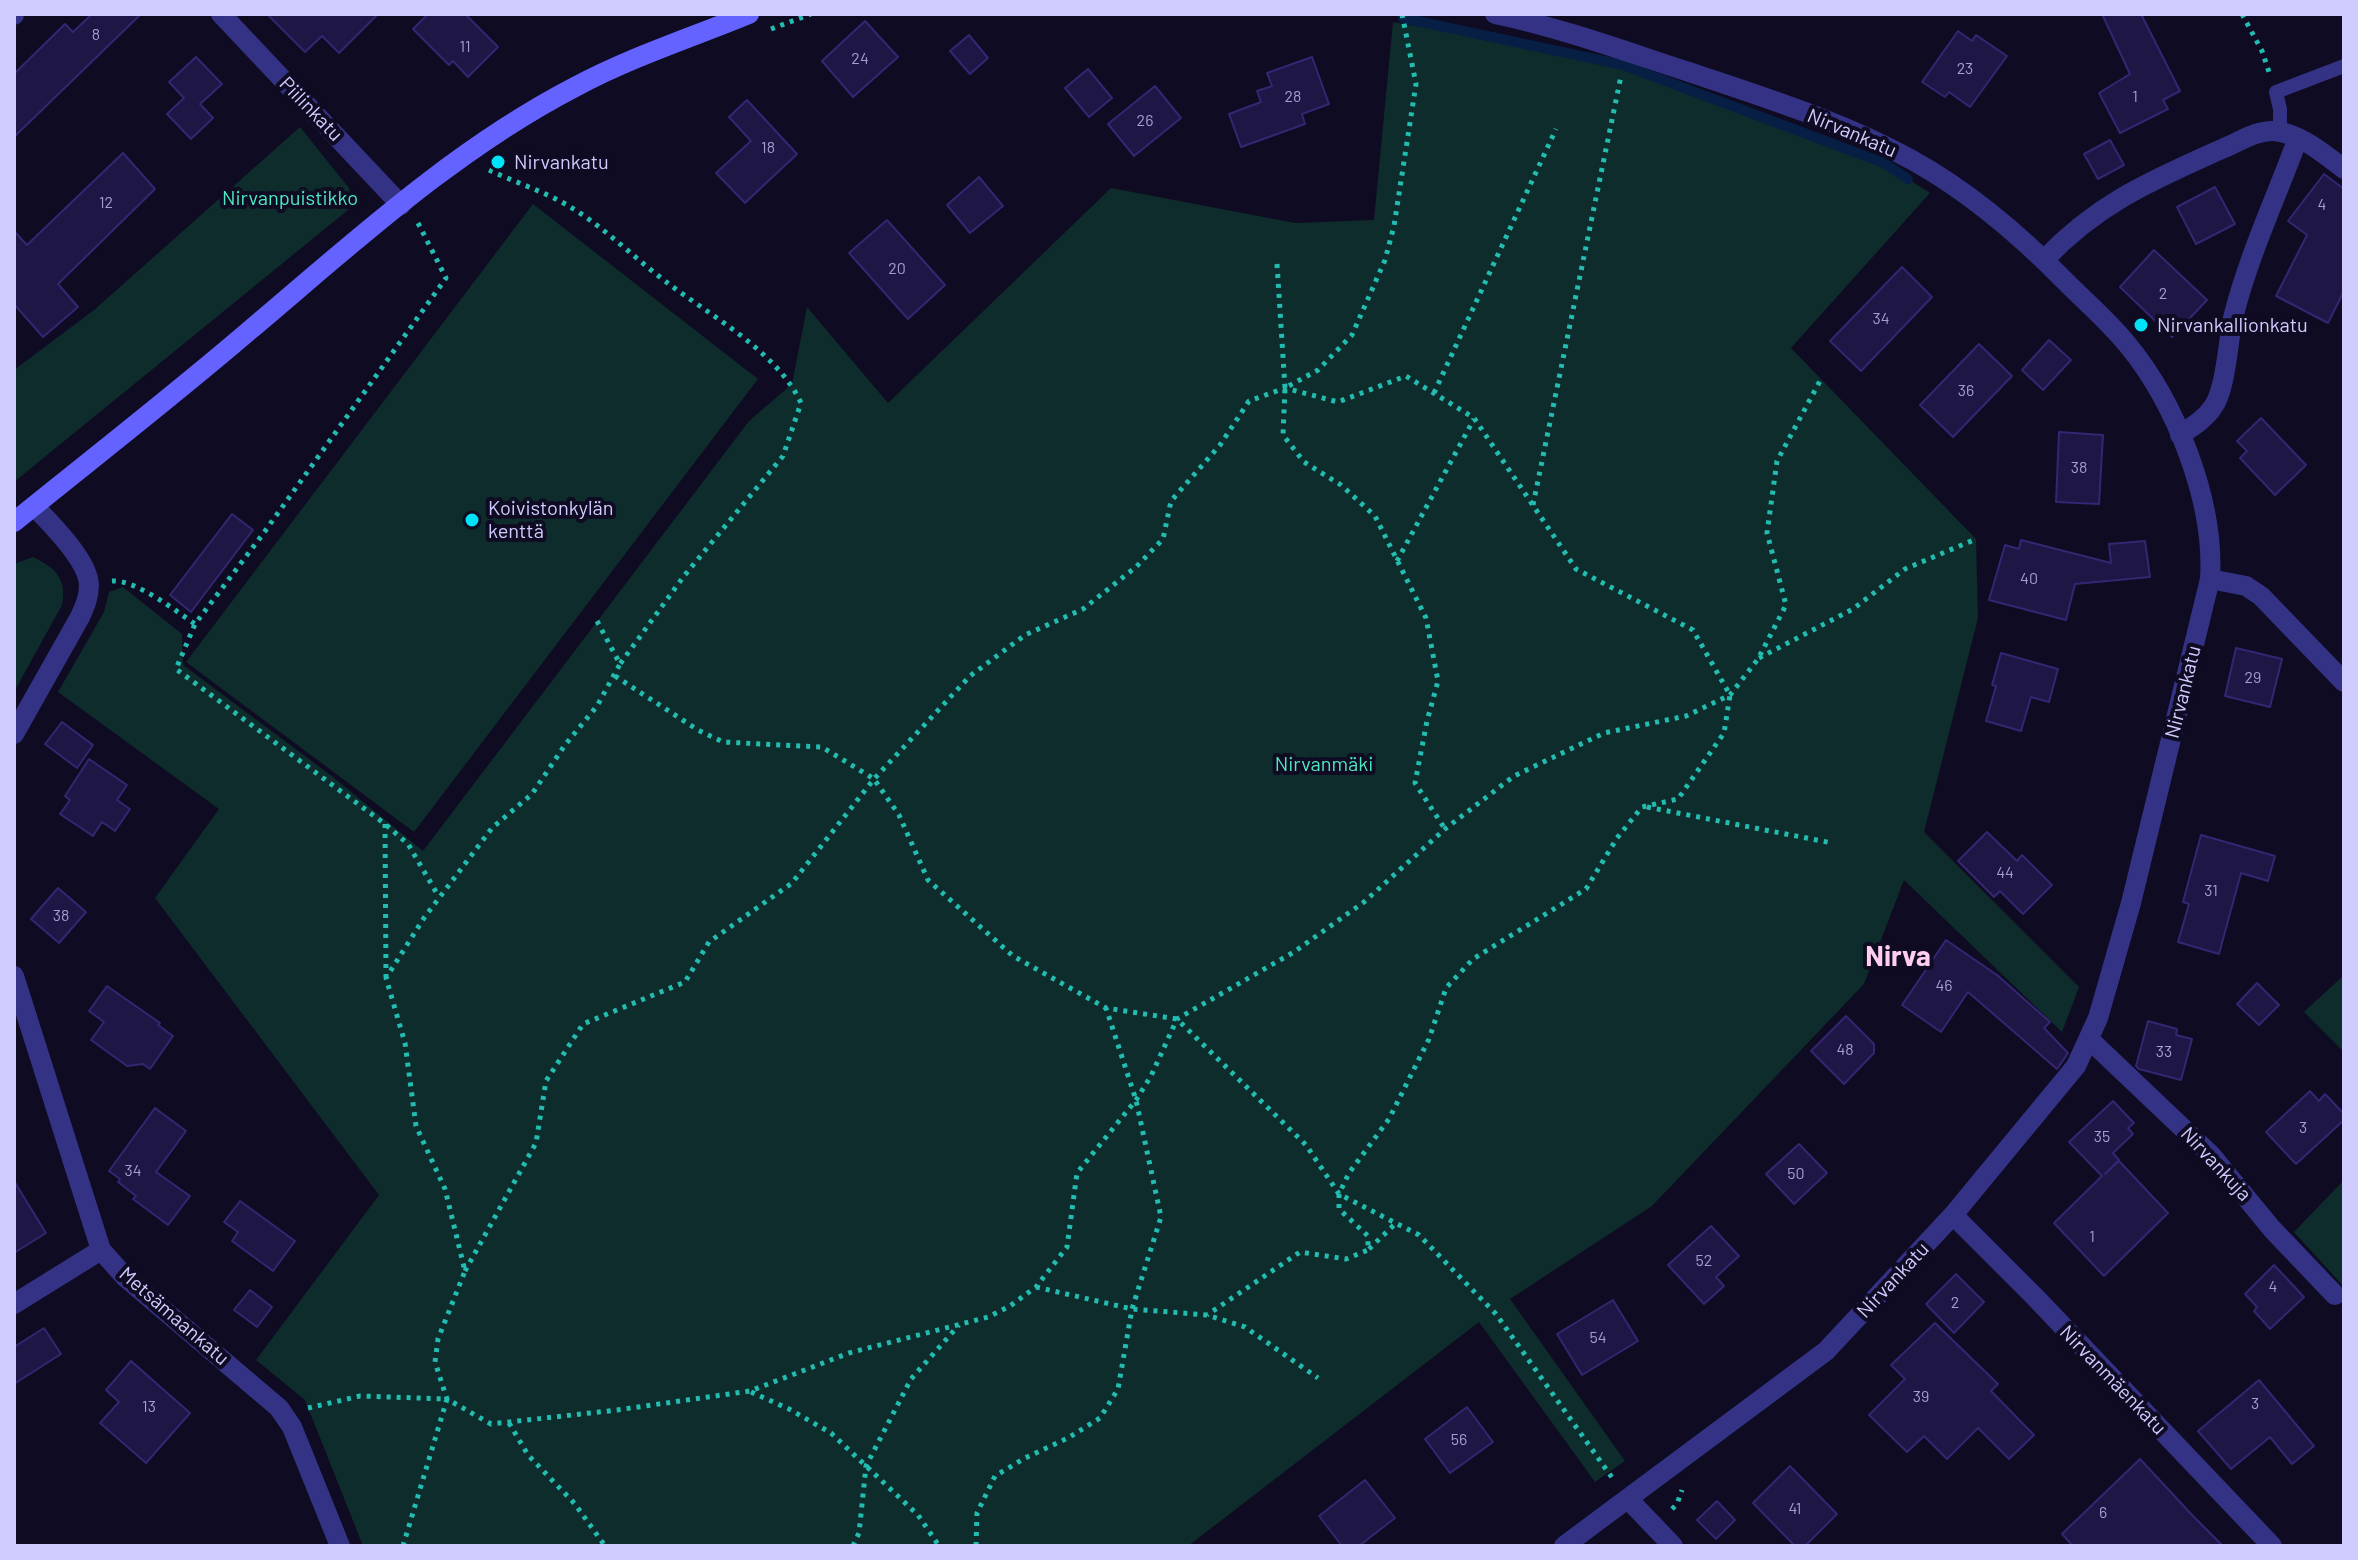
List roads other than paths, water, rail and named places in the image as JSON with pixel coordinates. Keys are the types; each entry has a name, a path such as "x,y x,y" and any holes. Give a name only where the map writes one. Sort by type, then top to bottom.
{"street":[{"name":"Piilinkatu","path":"221,14 401,205"},
{"path":"14,522 401,205 483,143 574,87 659,48 749,14"},
{"name":"Nirvankatu","path":"1495,14 1626,51 1836,124 1882,144 1975,201 2044,260 2127,344 2155,387 2180,435 2209,529 2210,579 2131,903 2090,1040 2076,1066 1953,1215 1826,1351 1564,1546"},
{"path":"2044,260 2070,233 2140,186 2256,133 2289,135 2344,169"},
{"path":"2180,435 2206,415 2219,395 2233,318 2289,135"},
{"path":"14,734 80,617 87,601 89,583 83,564 34,506"},
{"path":"2210,579 2246,586 2261,596 2344,682"},
{"name":"Metsämaankatu","path":"14,976 101,1250 126,1278 266,1394 283,1414 305,1456 340,1546"},
{"name":"Nirvankuja","path":"2090,1040 2212,1156 2272,1229 2335,1295"},
{"name":"Nirvanmäenkatu","path":"1953,1215 2272,1546"},
{"path":"14,1304 101,1250"},
{"path":"1628,1499 1673,1546"}],"lane":[{"path":"2289,135 2281,119 2276,92 2344,66"}],"waterway":[{"path":"1403,18 1623,65 1884,163 1908,179"}],"place":[{"name":"Nirvankatu","path":"498,162"},
{"name":"Nirvankallionkatu","path":"2141,325"},
{"name":"Koivistonkylän kenttä","path":"472,520"}],"district":[{"name":"Nirva","path":"1898,957"}],"park label":[{"name":"Nirvanpuistikko","path":"290,198"},
{"name":"Nirvanmäki","path":"1324,764"}]}
